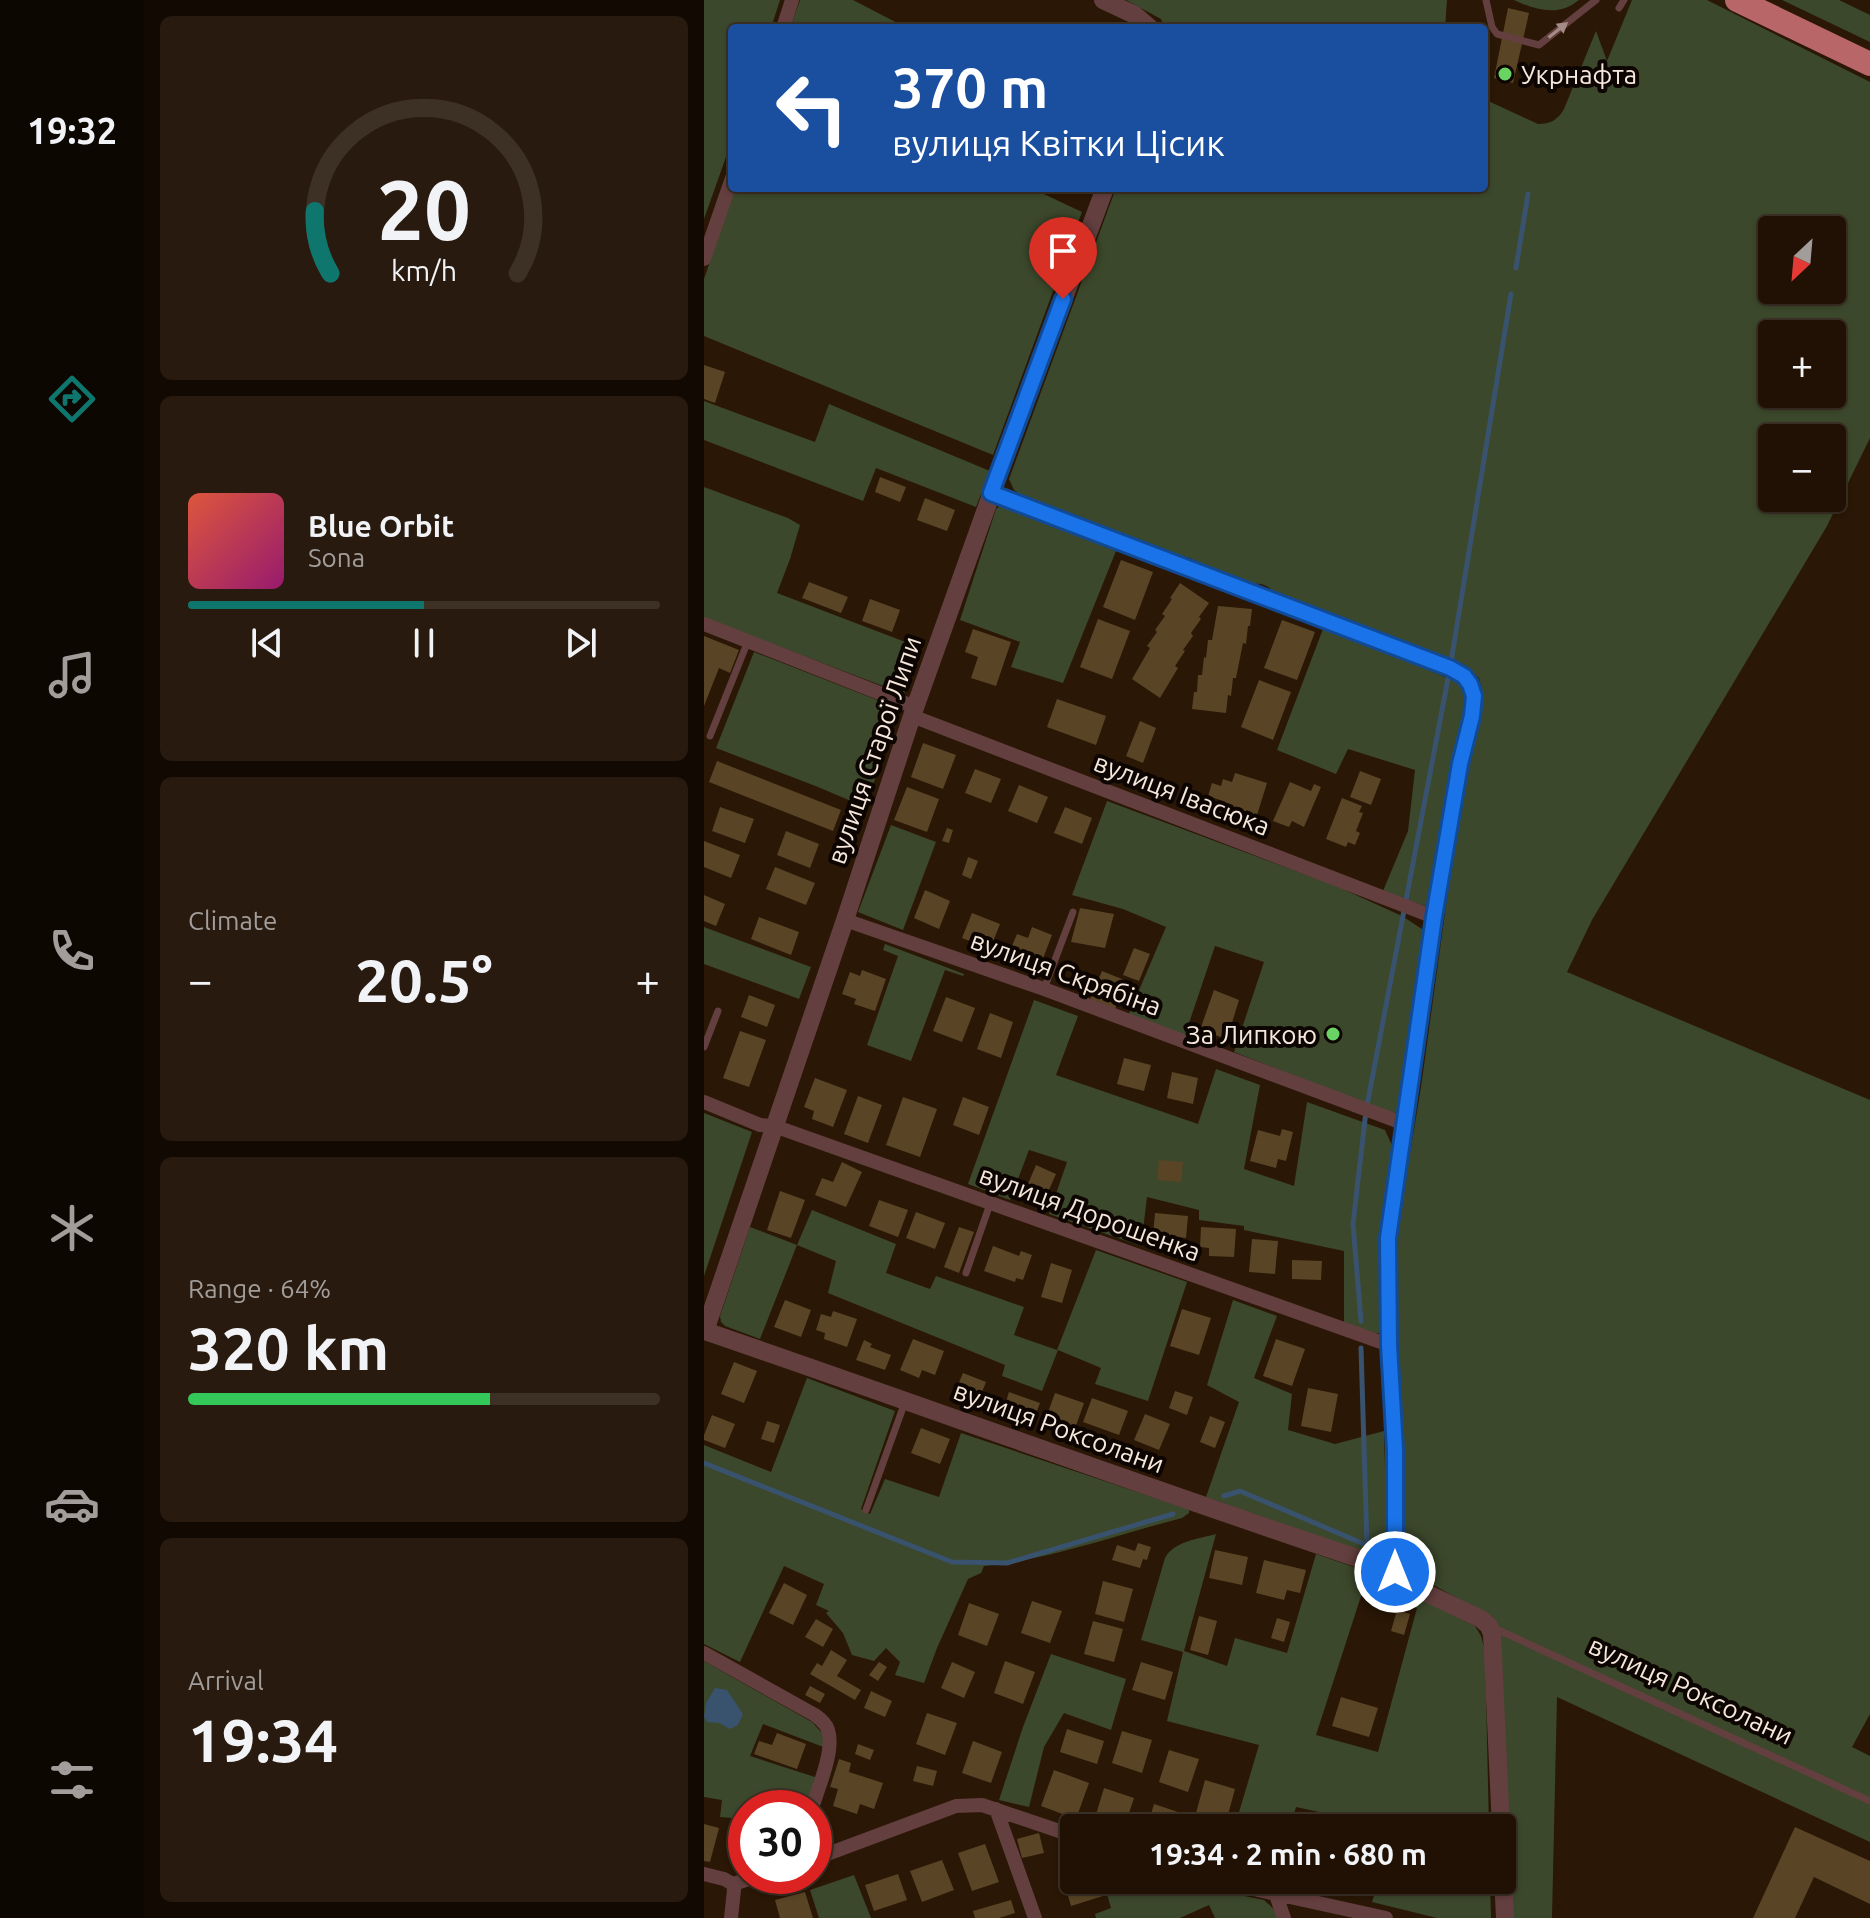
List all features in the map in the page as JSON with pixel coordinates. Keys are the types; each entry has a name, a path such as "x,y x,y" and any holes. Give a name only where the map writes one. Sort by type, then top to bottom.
{"highway":[{"path":"1737,0 1870,64"}],"street":[{"path":"784,24 792,0"},
{"path":"1103,0 1135,15 1145,24"},
{"path":"704,259 728,190"},
{"name":"вулиця Старої Липи","path":"704,1332 914,712 991,493 1104,192"},
{"path":"991,493 1425,658 1464,676 1470,684 1474,696 1472,716 1460,764 1434,917 1388,1238 1389,1345 1395,1449 1395,1572"},
{"name":"вулиця Івасюка","path":"704,624 914,712 1434,917"},
{"name":"вулиця Скрябіна","path":"845,920 1044,989 1405,1124"},
{"name":"вулиця Дорошенка","path":"704,1102 760,1125 774,1126 1389,1345"},
{"name":"вулиця Роксолани","path":"704,1332 1395,1572 1414,1587 1481,1619 1489,1626"},
{"path":"1489,1626 1492,1634 1500,1814"},
{"path":"704,1653 825,1723 829,1731 829,1752 817,1790"},
{"path":"832,1852 956,1806 982,1805 1060,1831"},
{"path":"996,1809 1035,1918"},
{"path":"704,1874 728,1881"},
{"path":"731,1918 734,1894"},
{"path":"1272,1894 1386,1918"},
{"path":"1504,1894 1505,1918"},
{"path":"1276,1895 1284,1918"}],"lane":[{"path":"1486,0 1492,27 1497,34 1539,45 1596,0"},
{"path":"1619,8 1624,0"},
{"path":"710,736 748,641"},
{"path":"1044,989 1073,912"},
{"path":"704,1047 718,1011"},
{"path":"966,1273 991,1202"},
{"path":"866,1510 906,1400"},
{"name":"вулиця Роксолани","path":"1489,1626 1870,1801"}],"green space":[{"path":"704,0 780,0 772,24 728,24 728,151 704,219"},
{"path":"800,0 853,0 899,24 791,24"},
{"path":"1126,0 1447,0 1445,24 1163,24 1161,19"},
{"path":"1514,0 1579,0 1563,9 1547,10"},
{"path":"1632,0 1707,0 1870,82 1870,438 1846,487 1846,424 1758,424 1758,512 1834,512 1592,920 1567,972 1870,1100 1870,1714 1852,1747 1870,1756 1870,1842 1557,1697 1552,1918 1511,1918 1510,1894 1516,1894 1516,1814 1507,1814 1501,1649 1490,1616 1413,1574 1404,1562 1395,1305 1397,1232 1421,1087 1464,775 1483,694 1479,678 1466,667 1274,592 1264,585 1252,585 1189,558 1176,557 1024,497 1014,490 1009,479 1115,192 1488,192 1488,101 1538,124 1550,122 1564,109 1596,31 1607,61"},
{"path":"1782,0 1839,0 1870,15 1870,42"},
{"path":"734,192 1040,192 1082,212 993,455 704,336 704,279"},
{"path":"704,401 815,442 829,404 990,471 976,507 876,468 863,501 704,440"},
{"path":"704,487 800,525 777,593 921,648 904,694 704,618"},
{"path":"1000,506 1116,551 1063,683 1011,667 1020,642 960,620 996,509"},
{"path":"1323,629 1413,663 1454,681 1464,689 1466,704 1428,907 1383,891 1408,831 1415,770 1348,749 1336,774 1277,750"},
{"path":"754,652 896,710 897,717 865,807 716,748"},
{"path":"1107,801 1336,886 1402,916 1425,931 1397,1112 1392,1114 1234,1052 1264,962 1215,946 1185,1035 1128,1016 1166,927 1123,909 1072,895"},
{"path":"891,825 936,842 903,930 858,912"},
{"path":"704,927 811,967 799,999 704,964"},
{"path":"885,944 964,974 945,970 911,1061 867,1045 898,956 883,950"},
{"path":"1034,1000 1078,1016 1056,1075 1198,1124 1216,1069 1260,1085 1244,1169 1294,1186 1307,1102 1385,1130 1394,1150 1382,1223 1383,1329 1374,1333 1344,1323 1344,1251 1244,1230 1244,1226 1199,1220 1199,1210 1147,1197 1141,1246 1049,1214 1067,1162 1029,1150 1010,1200 968,1184"},
{"path":"704,1113 752,1132 704,1276"},
{"path":"812,1210 896,1244 886,1273 930,1289 936,1276 1024,1307 1014,1335 1057,1350 1096,1250 1187,1282 1148,1401 1095,1384 1101,1368 1058,1350 1042,1391 1002,1376 1005,1365 828,1293 836,1261 797,1245"},
{"path":"750,1227 797,1245 760,1339 725,1326 720,1316"},
{"path":"1233,1300 1277,1316 1254,1378 1292,1394 1288,1430 1335,1444 1384,1431 1385,1556 1381,1558 1206,1497 1239,1402 1207,1385"},
{"path":"807,1378 895,1411 861,1509 870,1514 885,1479 939,1497 961,1433 1189,1509 1189,1513 1182,1518 1059,1552 984,1566 981,1573 968,1579 924,1683 895,1675 900,1662 886,1648 874,1661 852,1655 843,1633 826,1613 829,1611 816,1605 824,1584 784,1566 740,1662 704,1644 704,1445 771,1472"},
{"path":"1216,1534 1184,1651 1227,1666 1235,1638 1287,1653 1316,1554 1374,1574 1387,1582 1382,1598 1362,1593 1316,1735 1378,1752 1417,1608 1396,1602 1403,1590 1475,1626 1485,1651 1489,1814 1328,1814 1296,1807 1294,1814 1238,1814 1259,1745 1167,1721 1183,1652 1141,1640 1165,1558 1174,1548"},
{"path":"1051,1654 1126,1679 1111,1730 1064,1713 1044,1747 1029,1807 999,1800 1023,1727"},
{"path":"704,1661 812,1722 825,1736 826,1748 763,1724 750,1756 818,1778 814,1790 728,1790 728,1818 720,1817 722,1800 704,1797"},
{"path":"854,1875 871,1918 819,1918 811,1894 832,1894 832,1882"},
{"path":"1107,1894 1234,1894 1264,1900 1279,1918 1215,1918 1209,1905 1180,1918 1096,1918 1095,1914 1111,1908"},
{"path":"1375,1894 1490,1894 1491,1918 1437,1918 1372,1902"}],"water":[{"path":"715,1688 727,1690 743,1714 738,1725 730,1729 719,1723 707,1722 704,1717 706,1703"}],"building":[{"path":"1508,8 1529,13 1513,83 1494,78"},
{"path":"704,365 725,372 715,403 704,399"},
{"path":"880,477 906,487 900,502 875,492"},
{"path":"925,498 955,510 947,531 917,520"},
{"path":"1121,560 1153,572 1135,620 1103,607"},
{"path":"809,582 848,597 841,613 802,598"},
{"path":"1180,583 1209,603 1199,617 1201,619 1191,633 1193,636 1175,666 1178,668 1160,698 1132,679"},
{"path":"870,599 900,610 892,632 862,621"},
{"path":"1218,606 1252,609 1246,644 1243,643 1226,713 1192,709 1208,640 1212,640"},
{"path":"1098,619 1130,631 1112,679 1080,667"},
{"path":"1282,620 1315,632 1297,680 1264,668"},
{"path":"973,629 1011,642 996,686 971,678 978,657 965,652"},
{"path":"704,636 739,650 730,673 719,668 704,706"},
{"path":"1259,680 1291,692 1273,740 1241,727"},
{"path":"1057,699 1106,716 1096,745 1047,727"},
{"path":"1140,721 1156,728 1143,763 1126,756"},
{"path":"923,743 956,755 943,789 911,777"},
{"path":"717,761 841,810 833,831 709,782"},
{"path":"975,769 1001,779 991,803 965,793"},
{"path":"1360,771 1381,779 1371,805 1350,797"},
{"path":"1235,773 1267,783 1257,815 1222,805 1223,801 1208,796 1212,783 1221,786 1223,779 1232,782"},
{"path":"1290,782 1311,791 1314,784 1321,787 1304,827 1292,821 1289,827 1273,821"},
{"path":"1019,785 1048,797 1037,823 1008,811"},
{"path":"907,787 939,799 927,832 894,820"},
{"path":"1342,798 1362,806 1359,812 1363,813 1356,831 1360,833 1355,845 1348,842 1346,847 1326,839"},
{"path":"720,807 754,819 745,843 712,831"},
{"path":"1065,807 1092,818 1082,844 1054,833"},
{"path":"947,828 953,830 949,843 942,841"},
{"path":"786,831 819,844 810,868 777,855"},
{"path":"704,841 740,855 731,878 704,867"},
{"path":"968,857 978,861 971,879 962,875"},
{"path":"775,867 815,883 806,905 766,889"},
{"path":"925,890 950,901 939,929 914,918"},
{"path":"704,895 725,904 716,926 704,921"},
{"path":"1080,908 1114,914 1105,948 1071,942"},
{"path":"972,913 1000,924 990,949 962,938"},
{"path":"759,917 799,932 791,955 751,939"},
{"path":"1032,927 1052,935 1040,966 1026,960 1024,966 1006,960 1017,934 1028,938"},
{"path":"1134,948 1150,954 1139,981 1123,975"},
{"path":"862,970 886,979 875,1011 854,1004 856,999 842,994 850,972 860,976"},
{"path":"1102,971 1127,981 1115,1009 1090,999"},
{"path":"1214,990 1239,1000 1227,1039 1200,1030"},
{"path":"749,995 775,1005 767,1027 741,1017"},
{"path":"946,997 975,1008 962,1042 933,1031"},
{"path":"990,1013 1013,1022 1001,1058 977,1049"},
{"path":"740,1031 766,1040 749,1087 723,1078"},
{"path":"1124,1058 1151,1065 1144,1091 1117,1084"},
{"path":"1172,1072 1198,1078 1193,1104 1167,1098"},
{"path":"815,1078 847,1090 833,1127 812,1119 814,1111 804,1107"},
{"path":"858,1096 882,1105 868,1143 844,1134"},
{"path":"903,1097 937,1109 920,1157 886,1145"},
{"path":"963,1097 989,1107 979,1135 953,1125"},
{"path":"1282,1129 1293,1132 1286,1161 1278,1159 1276,1168 1250,1161 1258,1130 1280,1136"},
{"path":"1159,1160 1183,1162 1181,1182 1157,1180"},
{"path":"842,1162 862,1172 846,1207 815,1195 822,1178 833,1182"},
{"path":"1036,1165 1056,1174 1045,1199 1025,1191"},
{"path":"780,1191 805,1200 791,1238 767,1230"},
{"path":"879,1200 908,1210 898,1237 869,1226"},
{"path":"916,1212 945,1223 935,1249 906,1238"},
{"path":"1155,1213 1188,1216 1186,1238 1177,1237 1176,1243 1164,1242 1165,1236 1153,1235"},
{"path":"959,1227 974,1232 959,1273 944,1267"},
{"path":"1201,1227 1236,1229 1234,1257 1209,1256 1209,1248 1200,1247"},
{"path":"1252,1239 1278,1241 1275,1274 1249,1272"},
{"path":"993,1246 1019,1256 1021,1251 1032,1255 1023,1280 1016,1278 1015,1282 984,1271"},
{"path":"1292,1260 1322,1261 1321,1280 1292,1279"},
{"path":"1051,1263 1072,1270 1062,1303 1041,1297"},
{"path":"785,1300 811,1310 801,1337 774,1327"},
{"path":"1182,1309 1211,1318 1199,1355 1170,1346"},
{"path":"833,1311 857,1319 847,1347 824,1339 825,1333 816,1330 821,1314 831,1317"},
{"path":"913,1339 944,1351 935,1375 922,1370 919,1378 900,1370"},
{"path":"1276,1339 1305,1349 1292,1386 1263,1376"},
{"path":"864,1340 872,1344 870,1347 891,1355 885,1370 856,1360"},
{"path":"734,1362 757,1371 744,1403 721,1394"},
{"path":"963,1373 986,1382 978,1402 955,1392"},
{"path":"1308,1388 1338,1394 1331,1432 1301,1426"},
{"path":"1175,1391 1193,1397 1187,1415 1169,1408"},
{"path":"1009,1392 1040,1403 1032,1424 1002,1414"},
{"path":"1055,1393 1084,1403 1073,1434 1059,1429 1062,1420 1047,1415"},
{"path":"1092,1398 1128,1411 1119,1435 1083,1422"},
{"path":"1145,1414 1170,1424 1159,1450 1134,1440"},
{"path":"712,1415 735,1424 725,1448 704,1440"},
{"path":"1210,1416 1225,1422 1215,1448 1200,1442"},
{"path":"767,1421 780,1425 774,1443 761,1439"},
{"path":"921,1428 950,1439 940,1464 911,1453"},
{"path":"1138,1543 1151,1547 1147,1560 1143,1559 1140,1568 1112,1560 1117,1545 1135,1551"},
{"path":"1215,1550 1248,1557 1242,1585 1209,1578"},
{"path":"1264,1560 1306,1570 1300,1593 1287,1590 1284,1600 1256,1593"},
{"path":"1103,1581 1133,1589 1124,1622 1095,1614"},
{"path":"784,1583 807,1595 793,1625 769,1613"},
{"path":"1032,1601 1062,1611 1050,1643 1021,1633"},
{"path":"969,1603 999,1614 987,1646 958,1635"},
{"path":"1397,1610 1410,1614 1404,1635 1391,1631"},
{"path":"1199,1616 1217,1621 1208,1655 1190,1650"},
{"path":"1277,1618 1290,1622 1284,1642 1271,1638"},
{"path":"816,1619 833,1629 823,1647 805,1637"},
{"path":"1093,1621 1123,1629 1114,1662 1084,1654"},
{"path":"831,1650 847,1660 837,1676 861,1690 855,1700 810,1674 817,1663 822,1666"},
{"path":"1005,1661 1035,1672 1023,1704 994,1693"},
{"path":"879,1662 887,1667 878,1681 869,1675"},
{"path":"952,1662 975,1672 964,1698 941,1688"},
{"path":"1141,1662 1173,1672 1165,1700 1132,1690"},
{"path":"810,1686 825,1694 820,1703 805,1695"},
{"path":"871,1691 892,1701 885,1717 864,1708"},
{"path":"1341,1697 1378,1708 1369,1737 1332,1726"},
{"path":"927,1713 957,1723 945,1755 916,1744"},
{"path":"1067,1729 1104,1741 1097,1764 1060,1752"},
{"path":"1122,1731 1152,1740 1142,1773 1112,1763"},
{"path":"777,1733 806,1744 797,1769 754,1754 759,1741 772,1745"},
{"path":"973,1741 1002,1752 991,1783 962,1773"},
{"path":"858,1744 874,1750 870,1760 855,1754"},
{"path":"1169,1750 1199,1759 1188,1792 1159,1782"},
{"path":"839,1759 851,1763 849,1772 883,1783 874,1809 860,1804 857,1814 833,1806 838,1789 830,1787"},
{"path":"917,1766 937,1771 933,1786 913,1781"},
{"path":"1054,1770 1089,1783 1078,1814 1063,1814 1041,1806"},
{"path":"1205,1780 1235,1789 1228,1814 1196,1813"},
{"path":"1104,1788 1134,1798 1129,1814 1096,1814"},
{"path":"1154,1804 1184,1814 1151,1814"},
{"path":"704,1824 719,1828 710,1862 704,1861"},
{"path":"1795,1827 1870,1861 1870,1904 1814,1877 1795,1918 1753,1918"},
{"path":"1039,1833 1044,1853 1022,1858 1017,1839"},
{"path":"985,1844 999,1882 972,1891 958,1853"},
{"path":"942,1860 954,1890 922,1902 910,1871"},
{"path":"898,1874 907,1900 874,1911 865,1885"},
{"path":"806,1894 813,1918 780,1918 775,1900"},
{"path":"1067,1894 1102,1894 1103,1896 1071,1906"},
{"path":"1011,1900 1015,1913 999,1918 975,1918 973,1911"}],"waterway":[{"path":"1516,268 1528,194"},
{"path":"1361,1321 1353,1224 1366,1111 1450,668 1511,294"},
{"path":"1361,1348 1367,1545"},
{"path":"704,1463 952,1562 1007,1563 1173,1514"},
{"path":"1224,1496 1240,1491 1385,1553"}],"place":[{"name":"Укрнафта","path":"1505,74"},
{"name":"За Липкою","path":"1333,1034"}],"route":[{"path":"1063,299 991,493 1450,668 1464,676 1474,696 1434,917 1388,1238 1389,1345 1395,1449 1395,1572"}]}
